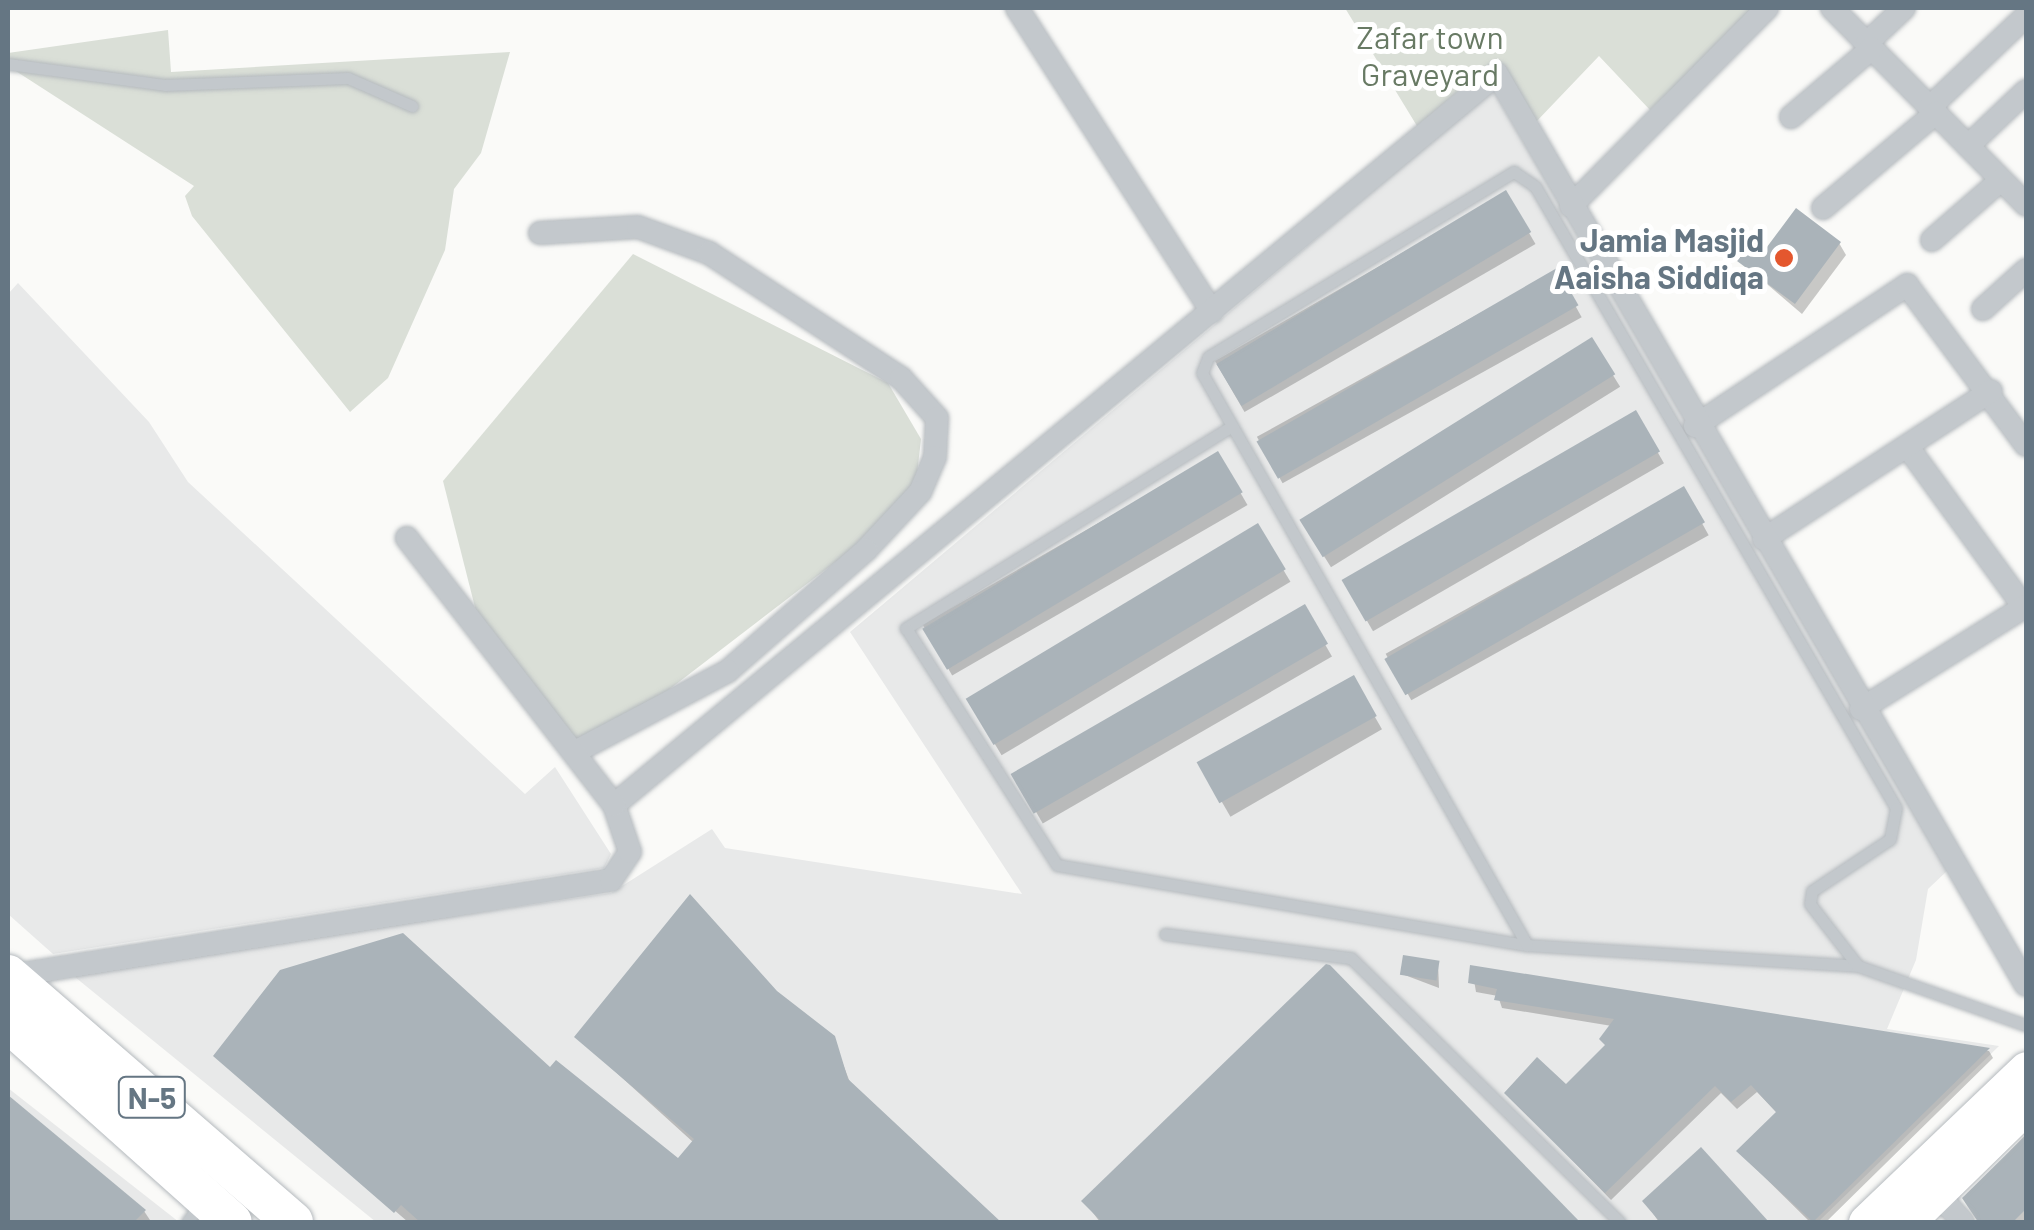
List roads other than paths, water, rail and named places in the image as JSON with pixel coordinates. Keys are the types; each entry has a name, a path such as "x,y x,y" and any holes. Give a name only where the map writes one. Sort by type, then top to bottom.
{"highway":[{"name":"N-5","path":"8,976 293,1222"},
{"name":"N-5","path":"8,1022 208,1214"}],"main road":[{"path":"1866,1222 2026,1069"},
{"path":"1907,1222 2026,1106"}],"street":[{"path":"1017,8 1212,312"},
{"path":"1570,206 1766,8"},
{"path":"1832,8 2026,206"},
{"path":"1791,117 1870,46 1904,8"},
{"path":"1823,208 1933,110 2026,16"},
{"path":"614,805 1497,74 1695,426 2026,985"},
{"path":"1968,146 2026,91"},
{"path":"1932,240 2001,180"},
{"path":"540,234 638,227 709,252 900,378 937,418 920,492 866,550 728,670 579,750"},
{"path":"1983,309 2026,270"},
{"path":"1695,426 1907,285 1992,391 2026,445"},
{"path":"1764,540 1992,391"},
{"path":"1861,709 2025,606 1906,446"},
{"path":"8,976 611,880 630,852 614,805 579,750 408,538"},
{"path":"1937,1194 1963,1222"}],"lane":[{"path":"8,64 164,85 348,78 412,106"},
{"path":"1528,944 1202,373 1208,357 1501,177 1523,174 1896,808 1890,839 1812,891 1810,904 1858,966"},
{"path":"1232,426 906,628 1057,864 1528,944 1858,966 2026,1026"},
{"path":"1165,934 1352,958 1620,1222"}],"place":[{"name":"Jamia Masjid Aaisha Siddiqa","path":"1784,258"}],"park label":[{"name":"Zafar town Graveyard","path":"1430,56"}]}
